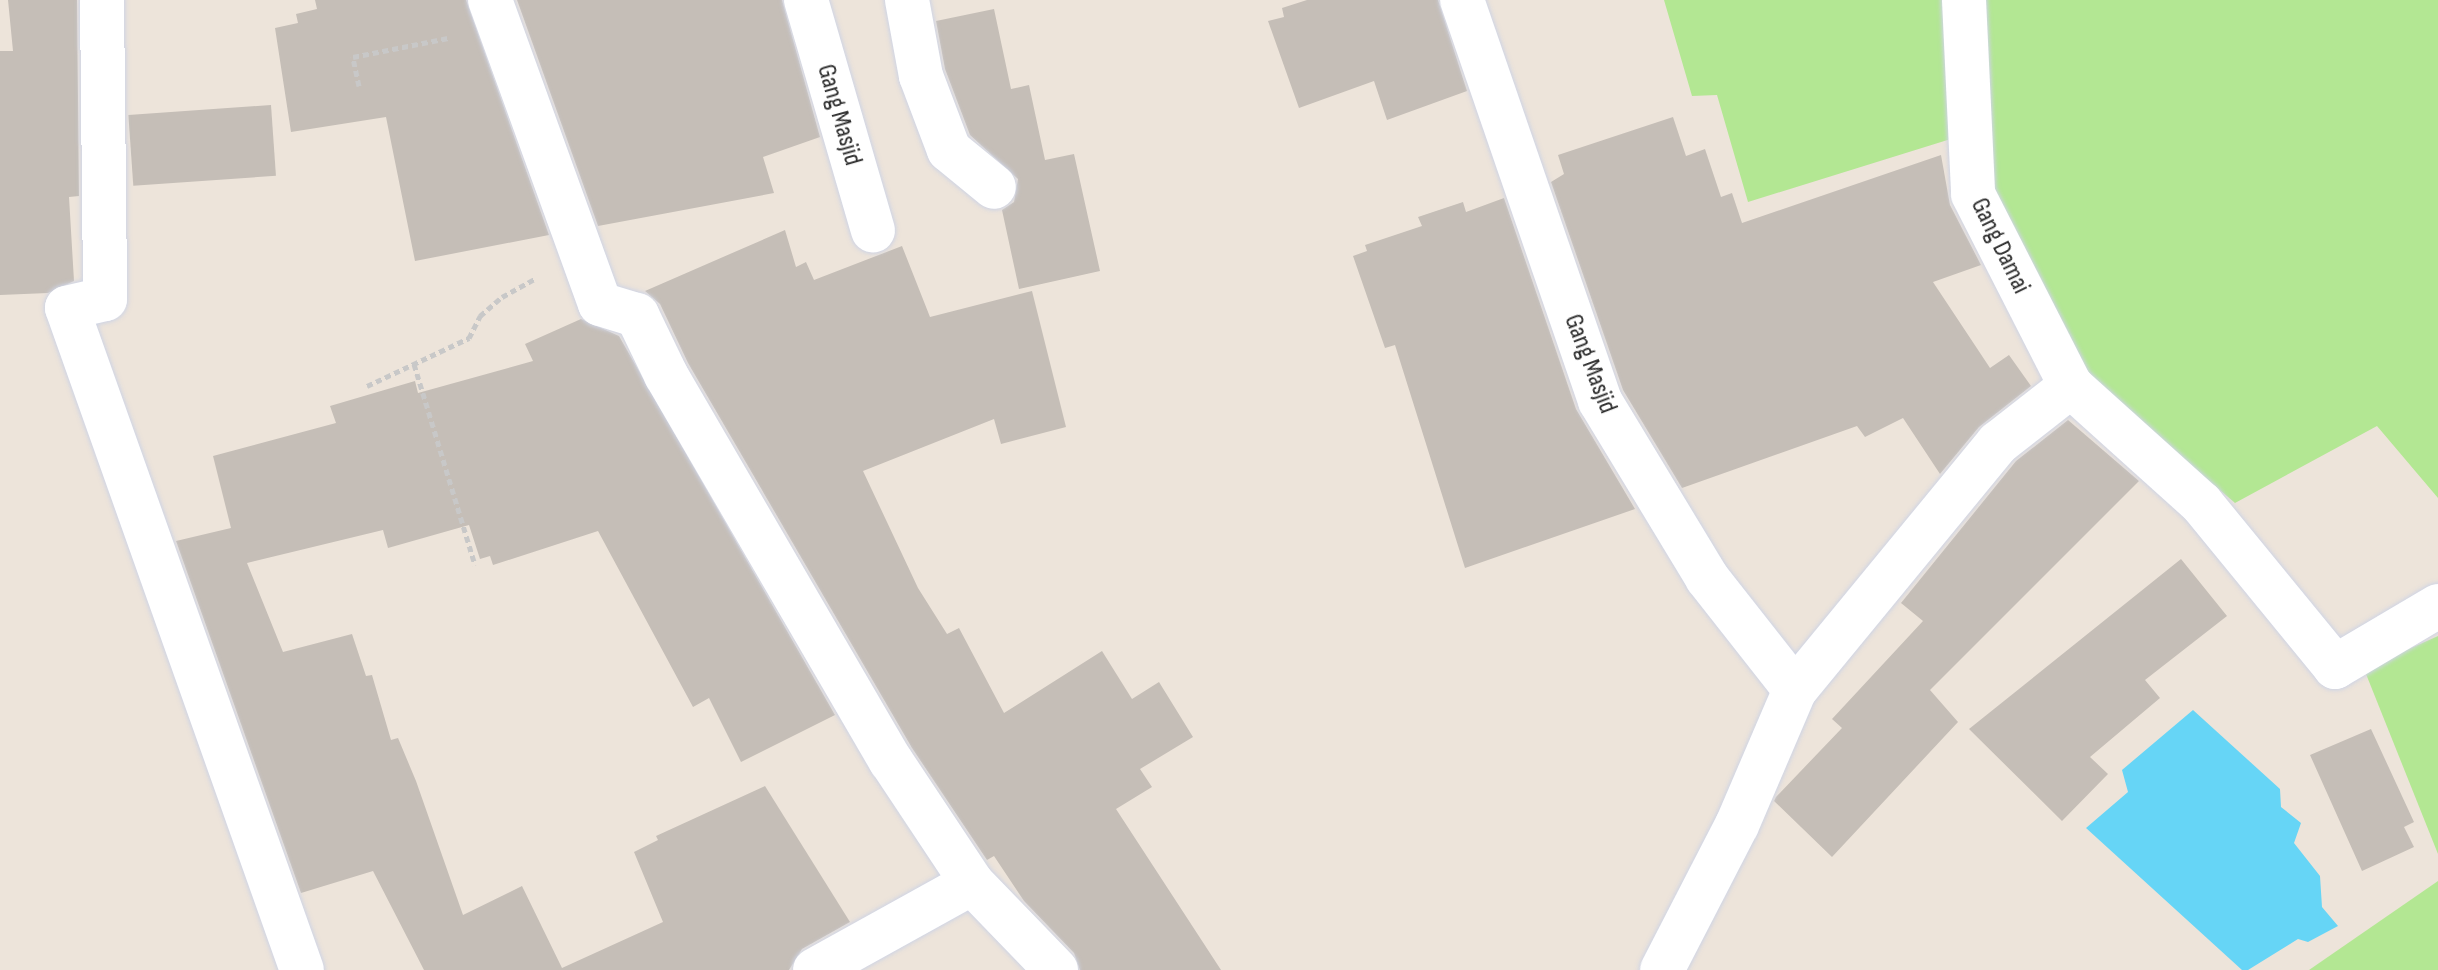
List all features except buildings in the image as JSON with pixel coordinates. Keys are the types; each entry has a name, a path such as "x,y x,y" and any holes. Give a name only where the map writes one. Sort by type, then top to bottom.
{"street":[{"path":"102,0 105,299 67,308 302,970"},
{"name":"Gang Masjid","path":"806,0 873,230"},
{"path":"907,0 921,76 949,150 994,187"},
{"name":"Gang Masjid","path":"1462,0 1600,401 1707,578 1795,690"},
{"name":"Gang Damai","path":"1964,0 1973,194 2071,386"},
{"path":"495,14 600,304 637,315 666,375 815,632 972,883 1056,970"},
{"path":"1662,970 1737,825 1795,690 1998,443 2071,386 2201,503 2335,667 2438,606"},
{"path":"815,970 972,883"}],"path":[{"path":"359,86 353,57 495,14"},
{"path":"367,386 469,338 480,316 502,297 579,247"},
{"path":"414,364 475,565"}],"green space":[{"path":"1664,0 1949,0 1954,138 1748,202 1717,95 1692,96"},
{"path":"1981,0 2438,0 2438,498 2377,426 2235,503 2081,371 1986,185"},
{"path":"2438,636 2438,854 2364,669"},
{"path":"2438,881 2438,970 2309,970"}],"water":[{"path":"2193,710 2280,789 2281,807 2301,823 2294,843 2320,876 2322,907 2338,926 2308,942 2298,939 2248,970 2242,970 2086,828 2128,792 2122,770"}]}
